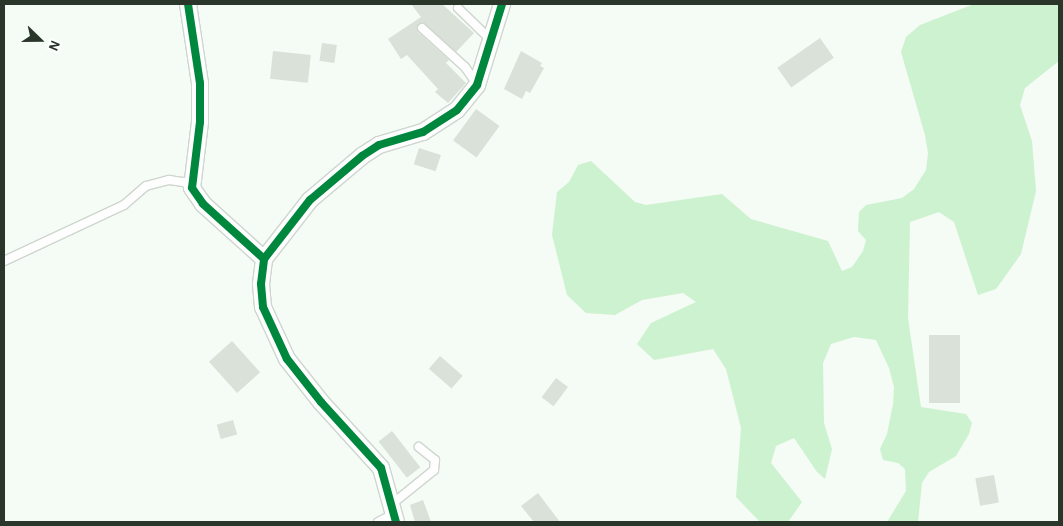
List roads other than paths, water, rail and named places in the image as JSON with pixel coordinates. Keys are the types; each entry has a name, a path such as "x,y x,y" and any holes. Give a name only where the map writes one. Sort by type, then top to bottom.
{"street":[{"path":"188,4 200,83 200,122 192,188 203,204 264,259"},
{"path":"394,513 381,468 371,454 321,402 287,359 264,307 264,259 310,200 362,156 379,145 441,123 457,110 477,84 492,42 502,4"}],"lane":[{"path":"458,8 492,42"},
{"path":"422,28 475,77 477,84"},
{"path":"4,261 124,205 146,186 169,180 184,182 192,188"},
{"path":"378,522 394,513 434,470 435,460 419,447"}]}
